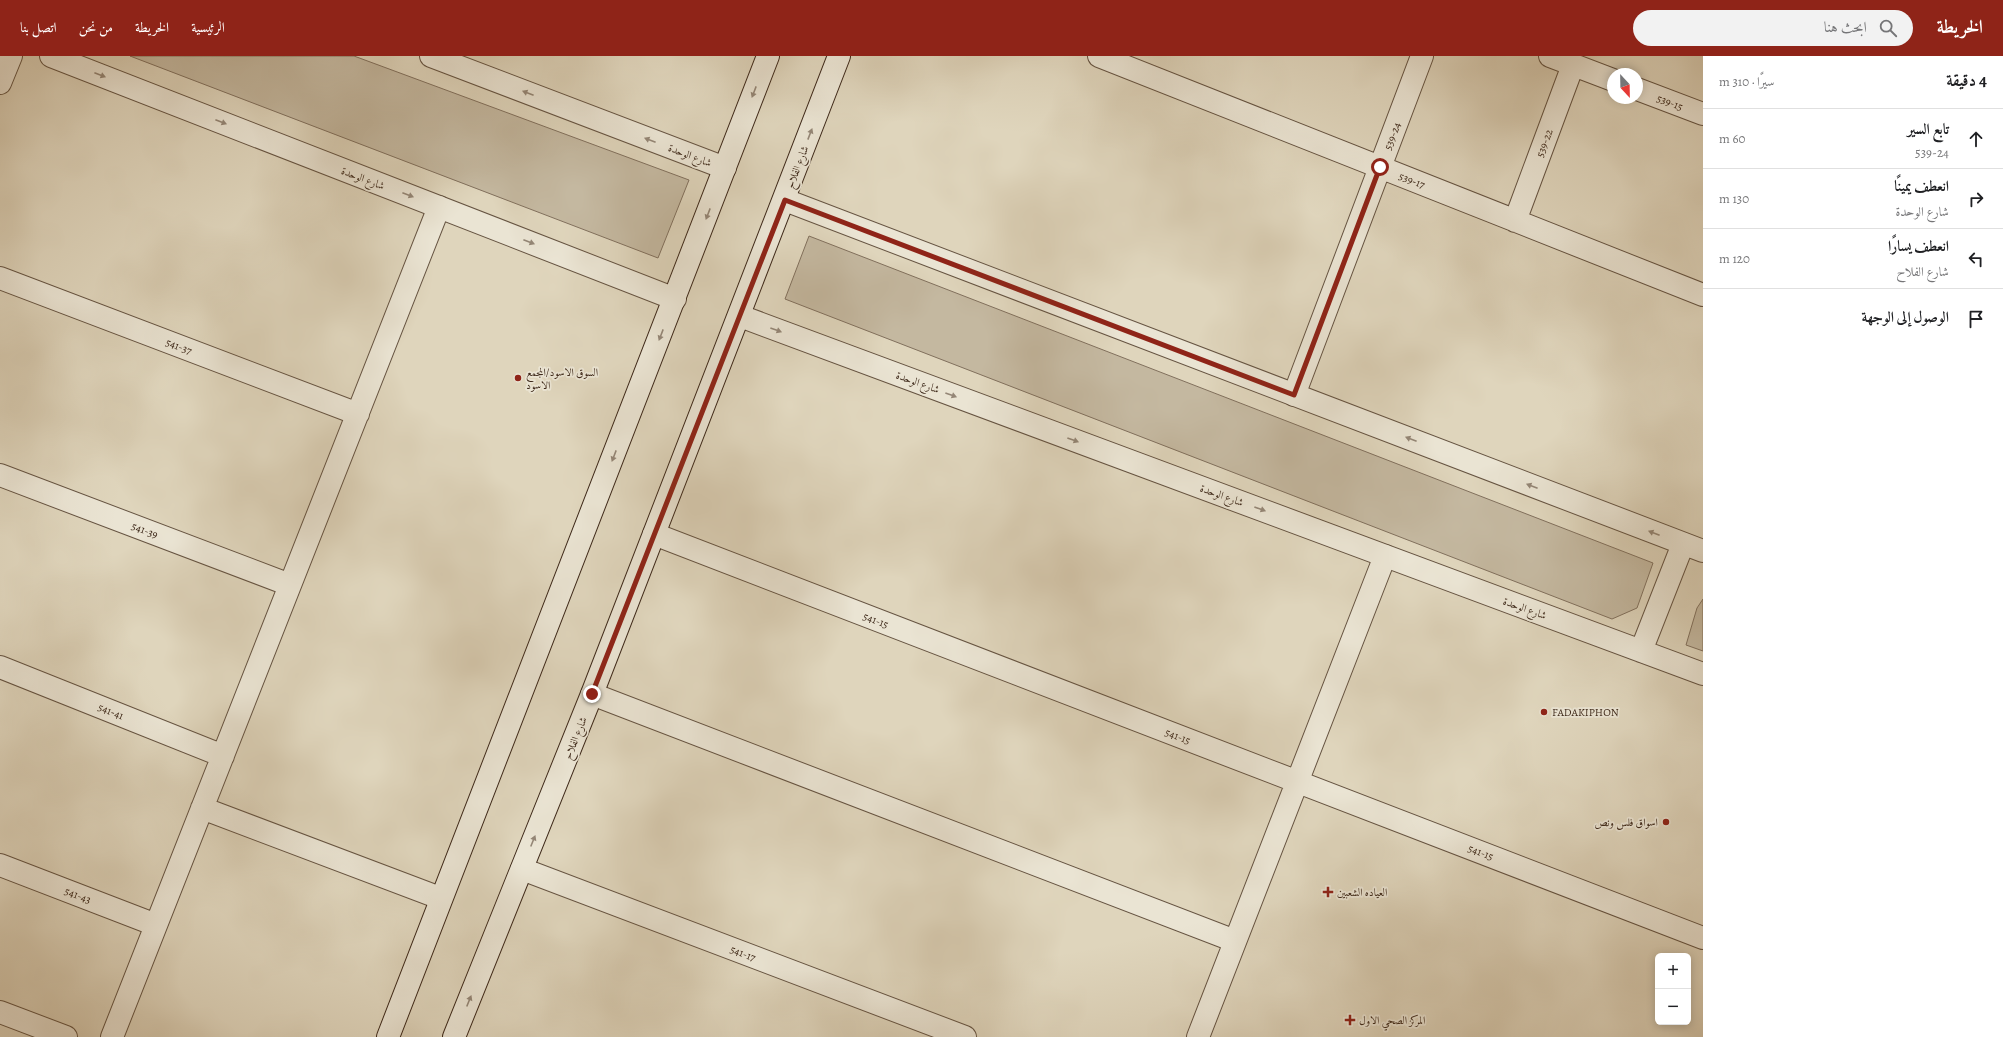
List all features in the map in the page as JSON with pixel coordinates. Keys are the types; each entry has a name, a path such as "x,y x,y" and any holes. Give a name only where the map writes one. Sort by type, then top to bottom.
{"street":[{"path":"0,83 11,56"},
{"name":"شارع الوحدة","path":"51,56 675,299"},
{"name":"شارع الوحدة","path":"430,56 725,168"},
{"path":"388,1037 440,898 675,299 768,56"},
{"name":"شارع الفلاح","path":"454,1037 592,694 785,200 839,56"},
{"name":"539-17","path":"1099,56 1703,295"},
{"name":"539-24","path":"1294,395 1422,56"},
{"path":"1550,56 1607,78"},
{"name":"539-22","path":"1516,221 1573,65"},
{"name":"539-15","path":"1643,91 1703,114"},
{"path":"785,200 1703,552"},
{"path":"112,1037 439,207"},
{"name":"541-37","path":"0,278 358,414"},
{"name":"شارع الوحدة","path":"740,316 1703,674"},
{"name":"541-39","path":"0,474 290,585"},
{"name":"541-15","path":"654,534 1703,938"},
{"path":"1641,651 1683,544"},
{"path":"1198,1037 1296,781 1385,556"},
{"name":"541-41","path":"0,667 223,756"},
{"path":"592,694 1235,941"},
{"path":"202,808 440,898"},
{"name":"541-43","path":"0,865 156,925"},
{"name":"541-17","path":"522,869 965,1037"},
{"path":"0,1012 66,1037"}],"shaded area":[{"path":"130,56 354,56 689,180 658,258"},
{"path":"809,236 1653,563 1637,608 1612,619 785,299"},
{"path":"1703,599 1703,651 1686,645 1697,608"}],"place":[{"name":"السوق الاسود/المجمع الاسود","path":"518,378"},
{"name":"FADAKIPHON","path":"1544,712"},
{"name":"اسواق فلس ونص","path":"1666,822"},
{"name":"العياده الشعبين","path":"1328,892"},
{"name":"المركز الصحي الاول","path":"1350,1020"}],"route":[{"path":"592,694 785,200 1294,395 1380,167"}]}
